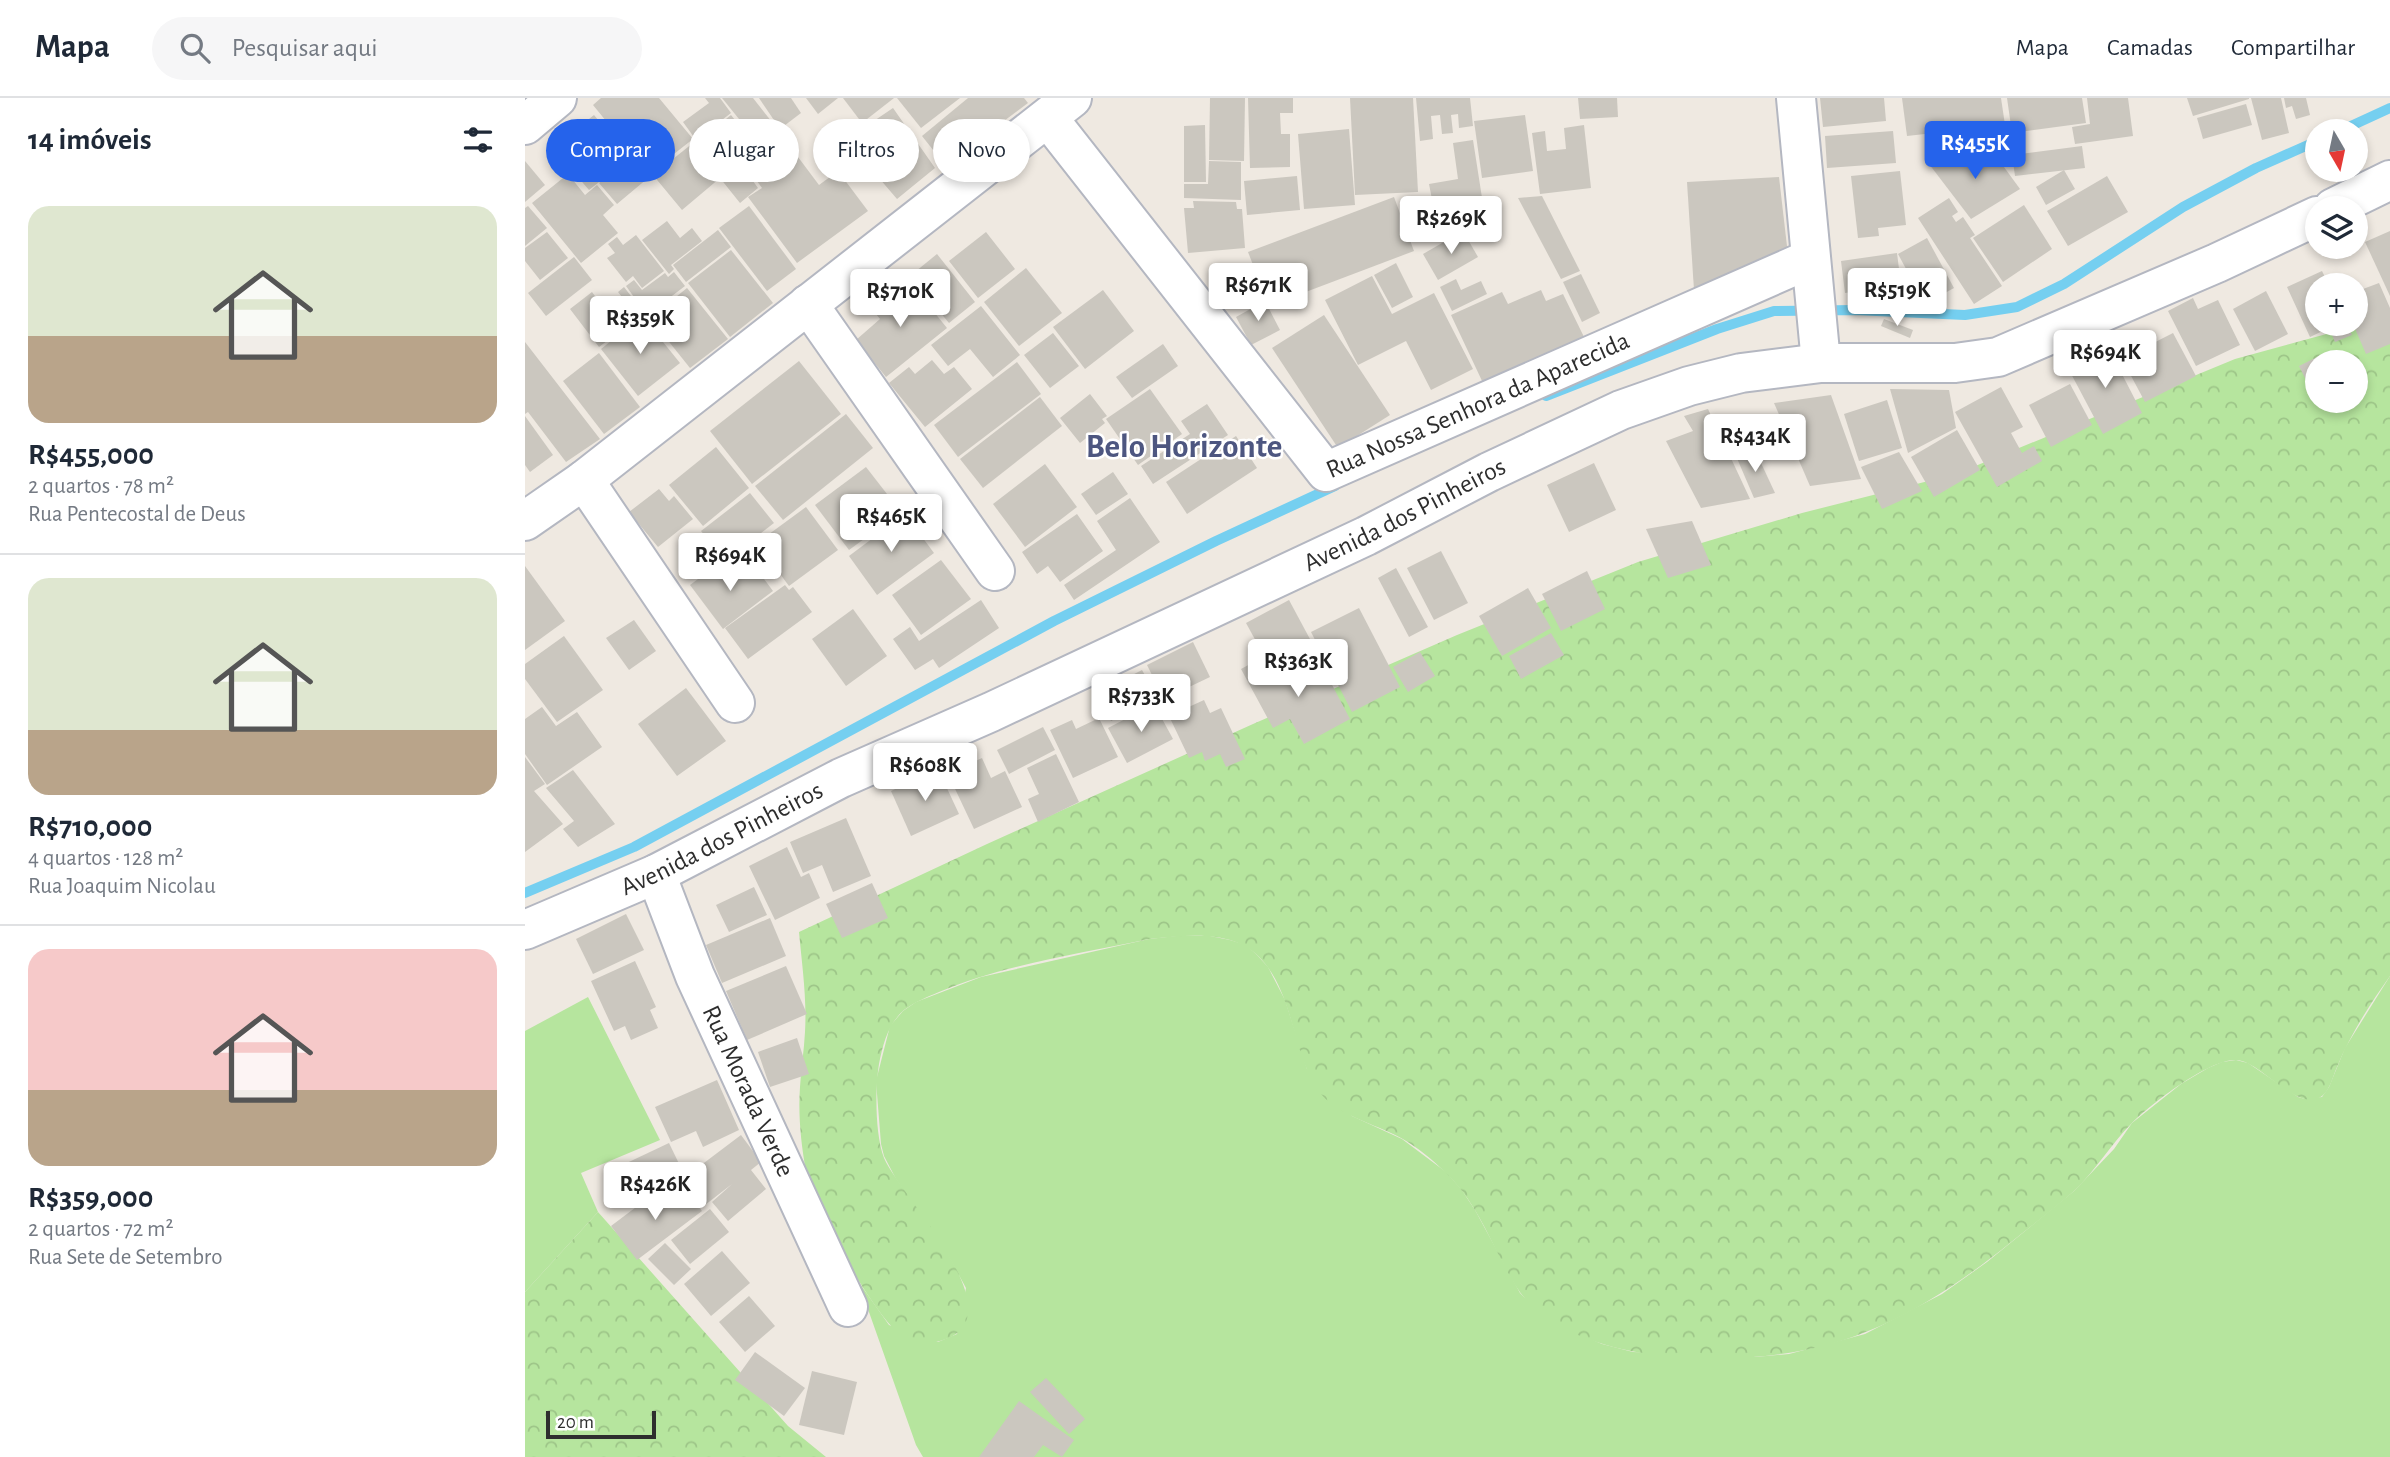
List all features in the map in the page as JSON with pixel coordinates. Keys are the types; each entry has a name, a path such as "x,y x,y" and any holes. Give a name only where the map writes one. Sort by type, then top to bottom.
{"street":[{"path":"525,125 557,98"},
{"path":"1796,98 1819,352"},
{"path":"525,521 583,480 1060,108"},
{"name":"Rua Nossa Senhora da Aparecida","path":"1060,108 1326,472 1812,274"},
{"path":"2357,196 2390,180"},
{"name":"Avenida dos Pinheiros","path":"525,930 656,874 841,778 991,712 1366,536 1489,472 1621,410 1689,387 1819,352 1955,363 1998,356 2217,263 2305,222"},
{"path":"808,303 995,571"},
{"path":"583,480 735,703"},
{"name":"Rua Morada Verde","path":"656,874 695,976 848,1307"}],"green space":[{"path":"2390,320 2390,976 2354,1032 2329,1087 2322,1096 2312,1100 2302,1098 2257,1069 2236,1060 2211,1067 2166,1094 2141,1115 2124,1131 2074,1191 2010,1243 1971,1273 1896,1319 1818,1347 1775,1355 1730,1358 1642,1353 1585,1338 1567,1330 1535,1309 1512,1280 1480,1218 1454,1181 1425,1154 1407,1142 1356,1118 1325,1098 1312,1081 1281,992 1270,970 1257,955 1241,944 1223,938 1177,936 1149,939 1042,961 964,982 912,1005 894,1022 884,1042 879,1064 876,1098 881,1148 894,1175 947,1253 961,1280 968,1305 964,1325 946,1339 934,1342 913,1340 895,1330 888,1322 836,1242 806,1171 800,1118 805,1020 799,932 1253,724 1457,635 1638,562 1802,513 1956,474 2235,359 2319,336 2368,336 2368,323"},
{"path":"1210,936 1230,940 1246,945 1257,955 1268,967 1285,1000 1307,1069 1352,1116 1402,1139 1446,1172 1475,1210 1520,1293 1535,1308 1572,1331 1602,1344 1633,1352 1755,1357 1789,1354 1865,1334 1942,1294 1987,1262 2074,1191 2114,1149 2132,1123 2181,1084 2208,1068 2236,1060 2248,1063 2298,1097 2322,1097 2345,1048 2390,976 2390,1457 923,1457 916,1445 858,1281 889,1325 938,1342 957,1334 966,1288 884,1156 876,1081 890,1026 903,1011 916,1002 981,977 1149,939"},
{"path":"588,997 660,1140 581,1173 598,1212 525,1292 525,1031"},
{"path":"598,1212 788,1426 826,1457 525,1457 525,1292"}],"building":[{"path":"601,98 659,98 689,134 689,142 675,153 675,119 604,119 593,105"},
{"path":"705,98 720,98 731,113 723,119 689,119 689,130 683,122 709,103"},
{"path":"722,98 753,98 770,119 739,119"},
{"path":"759,98 791,98 801,113 793,119 773,119"},
{"path":"806,98 838,98 818,114"},
{"path":"843,98 894,98 867,119 859,119"},
{"path":"897,98 960,98 921,128 919,119 914,119"},
{"path":"968,98 1024,98 1028,103 1007,119 943,119"},
{"path":"1210,98 1245,98 1244,161 1209,160"},
{"path":"1248,98 1293,98 1293,113 1280,113 1281,134 1290,134 1290,167 1250,168"},
{"path":"1350,98 1413,98 1418,192 1355,195"},
{"path":"1416,98 1470,98 1473,126 1459,128 1458,114 1451,115 1453,133 1442,134 1440,115 1431,116 1433,139 1420,141"},
{"path":"1578,98 1617,98 1618,117 1580,119"},
{"path":"1820,98 1884,98 1886,121 1823,127"},
{"path":"1902,98 2001,98 2005,125 1907,136"},
{"path":"2007,98 2082,98 2086,123 2012,133"},
{"path":"2087,98 2128,98 2133,136 2075,144 2072,127 2090,124"},
{"path":"2187,98 2249,98 2249,99 2193,116"},
{"path":"2251,98 2281,98 2289,133 2262,140"},
{"path":"2284,98 2306,98 2310,115 2296,119 2292,106 2286,108"},
{"path":"2246,104 2252,125 2203,139 2197,118"},
{"path":"893,108 901,119 877,119"},
{"path":"1525,115 1533,171 1482,178 1474,121"},
{"path":"1205,125 1206,182 1184,182 1184,126"},
{"path":"1584,125 1591,188 1540,194 1532,133 1545,131 1547,151 1566,149 1564,128"},
{"path":"933,127 933,150 922,136"},
{"path":"1349,129 1355,205 1304,209 1298,134"},
{"path":"1893,131 1896,163 1827,168 1825,136"},
{"path":"1473,140 1485,217 1440,240 1429,184 1458,179 1453,143"},
{"path":"919,145 933,165 933,170 919,181"},
{"path":"689,146 689,182 715,182 682,210 659,182 675,182 675,157"},
{"path":"2082,146 2085,168 2015,176 2012,155"},
{"path":"1993,152 2020,189 1971,219 1926,160"},
{"path":"799,158 813,177 813,182 819,185 823,182 846,182 868,211 797,263 748,197 762,188 758,182 799,182"},
{"path":"525,161 545,185 525,202"},
{"path":"1209,161 1241,162 1241,200 1184,198 1184,184 1208,184"},
{"path":"2064,170 2075,189 2046,205 2036,187"},
{"path":"1900,171 1906,225 1878,228 1879,236 1858,238 1851,176"},
{"path":"1297,176 1300,210 1247,215 1244,181"},
{"path":"2107,176 2128,212 2068,246 2047,211"},
{"path":"1779,177 1788,255 1694,290 1687,182"},
{"path":"558,182 574,182 585,195 597,185 614,205 603,215 618,233 581,263 532,203"},
{"path":"582,182 599,182 589,190"},
{"path":"600,182 643,182 617,204"},
{"path":"723,182 754,182 758,188 740,203"},
{"path":"882,182 918,182 897,199"},
{"path":"1542,196 1580,271 1561,279 1518,198"},
{"path":"1394,197 1414,251 1269,306 1248,252"},
{"path":"1949,198 1958,212 1952,216 1956,222 1963,217 1975,235 1970,238 2002,286 1974,304 1918,218"},
{"path":"1193,201 1236,202 1237,209 1242,209 1245,248 1188,253 1184,208 1194,208"},
{"path":"2024,205 2052,249 2003,282 1973,238"},
{"path":"528,206 547,228 525,246 525,208"},
{"path":"749,206 796,269 767,291 719,228"},
{"path":"667,221 680,238 692,228 702,241 671,265 674,269 669,274 642,240"},
{"path":"718,230 731,247 686,282 673,265"},
{"path":"1463,231 1478,257 1438,280 1423,254"},
{"path":"2390,231 2390,296 2368,248 2368,241"},
{"path":"547,232 568,258 540,280 525,261 525,248"},
{"path":"986,232 1015,269 978,298 949,261"},
{"path":"636,235 664,271 642,288 633,276 626,282 607,258 615,253 608,244 617,237 623,245"},
{"path":"1927,238 1954,288 1925,304 1898,254"},
{"path":"731,250 773,303 730,337 688,283"},
{"path":"1897,253 1901,285 1845,293 1841,261"},
{"path":"937,254 975,302 949,323 910,276"},
{"path":"574,257 592,280 546,316 528,293"},
{"path":"1396,263 1413,297 1392,308 1374,275"},
{"path":"1026,268 1062,313 1019,346 984,302"},
{"path":"674,272 685,286 647,315 626,286 634,280 642,290 665,273 668,277"},
{"path":"1581,274 1600,313 1582,322 1563,282"},
{"path":"1372,276 1392,314 1434,293 1473,369 1431,390 1406,341 1358,365 1325,300"},
{"path":"1456,279 1461,290 1481,281 1487,294 1452,311 1440,287"},
{"path":"2305,279 2305,326 2287,287"},
{"path":"908,280 947,328 886,377 856,340 880,319 872,309"},
{"path":"2379,283 2390,308 2390,344 2368,353 2358,336 2368,336 2368,287"},
{"path":"624,287 644,313 599,347 570,309 592,292 601,304 610,297 619,308 626,302 618,292"},
{"path":"687,288 728,339 690,368 650,318"},
{"path":"1103,290 1134,331 1085,369 1053,327"},
{"path":"1541,290 1546,301 1563,294 1584,337 1483,383 1451,315 1502,292 1508,304"},
{"path":"2266,291 2288,334 2255,351 2233,309"},
{"path":"2193,298 2198,309 2218,300 2240,345 2196,366 2168,311"},
{"path":"1265,301 1280,330 1251,345 1236,317"},
{"path":"981,306 1020,355 993,377 970,349 948,366 931,345"},
{"path":"1324,315 1390,415 1338,448 1272,348"},
{"path":"642,316 680,363 638,396 601,349"},
{"path":"1884,319 1913,330 1910,338 1881,326"},
{"path":"1053,333 1079,366 1050,388 1024,355"},
{"path":"2173,333 2196,376 2145,402 2122,359"},
{"path":"2332,336 2350,336 2335,342"},
{"path":"525,342 600,439 566,462 528,412 525,414"},
{"path":"1163,344 1178,366 1132,398 1116,377"},
{"path":"2108,347 2142,413 2103,434 2068,368"},
{"path":"599,353 640,407 604,434 563,381"},
{"path":"932,360 944,374 954,367 972,389 925,427 889,383 909,367 915,374"},
{"path":"799,361 841,414 752,484 710,431"},
{"path":"1017,362 1041,394 958,457 934,425"},
{"path":"2305,363 2305,378 2299,366"},
{"path":"2070,384 2092,425 2051,447 2029,405"},
{"path":"2001,387 2023,427 2011,433 2022,453 2034,446 2042,461 1997,487 1955,412"},
{"path":"1150,389 1182,434 1138,465 1106,419"},
{"path":"1890,389 1949,390 1956,428 1908,453"},
{"path":"1090,394 1107,416 1102,419 1105,423 1080,443 1060,418"},
{"path":"1831,395 1861,479 1810,486 1774,403"},
{"path":"1040,397 1062,426 983,488 960,459"},
{"path":"1887,400 1902,448 1859,461 1844,414"},
{"path":"1207,404 1228,435 1153,484 1141,466 1190,434 1181,421"},
{"path":"1708,409 1750,499 1701,508 1666,441 1693,431 1684,416"},
{"path":"846,414 873,448 783,520 755,486"},
{"path":"525,416 553,455 530,472 525,465"},
{"path":"1957,430 1980,470 1934,497 1911,457"},
{"path":"1236,436 1257,468 1187,514 1166,482"},
{"path":"716,447 749,488 703,526 669,485"},
{"path":"1755,450 1775,493 1754,498 1736,456"},
{"path":"1899,452 1922,491 1882,509 1861,467"},
{"path":"1594,463 1616,510 1569,532 1547,485"},
{"path":"1045,464 1077,507 1025,547 993,504"},
{"path":"866,467 901,512 849,550 815,505"},
{"path":"1113,472 1128,494 1096,515 1081,494"},
{"path":"659,489 669,501 674,496 693,519 658,547 629,512"},
{"path":"750,493 774,523 725,561 701,531"},
{"path":"1130,498 1160,542 1074,600 1064,585 1116,550 1097,521"},
{"path":"806,507 838,550 789,586 757,543"},
{"path":"905,514 934,553 877,595 849,556"},
{"path":"1077,514 1103,551 1060,582 1048,566 1037,574 1022,552"},
{"path":"1692,521 1711,565 1668,578 1646,529"},
{"path":"1441,551 1468,603 1434,620 1407,568"},
{"path":"941,560 971,599 921,635 892,595"},
{"path":"722,561 737,580 755,567 773,591 723,629 690,585"},
{"path":"525,566 565,621 525,650"},
{"path":"1396,568 1428,627 1409,637 1378,578"},
{"path":"1587,571 1605,609 1561,631 1542,594"},
{"path":"785,585 789,590 793,587 812,612 748,659 725,628"},
{"path":"1528,588 1551,628 1502,656 1479,616"},
{"path":"981,600 999,628 939,668 933,659 915,670 893,639 910,627 919,641"},
{"path":"1289,600 1318,654 1275,676 1246,623"},
{"path":"1359,608 1400,687 1352,712 1311,632"},
{"path":"853,609 887,656 846,686 812,639"},
{"path":"634,620 656,651 629,670 606,638"},
{"path":"1551,633 1564,655 1521,679 1509,656"},
{"path":"564,636 603,690 557,722 525,679 525,664"},
{"path":"1193,642 1210,677 1164,699 1147,665"},
{"path":"1420,652 1435,676 1408,692 1393,667"},
{"path":"1263,657 1276,682 1319,660 1350,719 1304,744 1290,719 1273,728 1241,669"},
{"path":"1142,670 1157,697 1111,721 1097,693"},
{"path":"686,688 726,741 677,776 638,724"},
{"path":"1204,700 1210,713 1221,708 1245,759 1226,767 1220,754 1205,761 1202,752 1189,758 1169,716"},
{"path":"1154,704 1173,739 1127,763 1108,728"},
{"path":"542,707 556,726 577,712 602,747 547,785 525,754 525,719"},
{"path":"1099,718 1118,757 1073,778 1050,730 1072,720 1076,729"},
{"path":"1043,727 1055,750 1009,774 997,750"},
{"path":"1056,754 1079,802 1038,822 1028,799 1039,794 1027,768"},
{"path":"525,757 545,784 534,791 563,824 525,852"},
{"path":"982,758 991,778 1005,771 1022,807 974,829 948,774"},
{"path":"938,769 959,814 911,836 891,791"},
{"path":"573,770 615,824 578,847 563,829 574,821 546,788"},
{"path":"846,818 871,876 833,892 822,865 803,873 790,842"},
{"path":"787,847 801,877 809,873 820,898 775,920 749,866"},
{"path":"872,883 888,918 842,938 826,904"},
{"path":"754,887 767,915 729,932 716,905"},
{"path":"626,914 644,950 593,974 576,939"},
{"path":"770,918 786,956 722,983 706,945"},
{"path":"635,961 656,1007 650,1010 658,1028 631,1040 625,1026 614,1031 591,981"},
{"path":"786,966 807,1014 747,1040 726,991"},
{"path":"797,1038 809,1074 770,1087 758,1052"},
{"path":"717,1080 739,1130 703,1147 696,1131 671,1142 655,1107"},
{"path":"741,1135 761,1162 751,1170 766,1189 728,1221 712,1202 732,1184 705,1205 684,1178"},
{"path":"669,1143 684,1174 629,1201 614,1169"},
{"path":"685,1189 702,1211 637,1260 611,1226 656,1192 666,1204"},
{"path":"710,1209 729,1232 690,1264 671,1240"},
{"path":"665,1243 691,1269 674,1285 648,1259"},
{"path":"722,1251 750,1283 711,1316 684,1284"},
{"path":"749,1296 775,1326 745,1352 719,1322"},
{"path":"755,1352 805,1388 784,1416 735,1380"},
{"path":"812,1371 857,1382 844,1435 799,1425"},
{"path":"1046,1378 1085,1419 1069,1434 1030,1392"},
{"path":"1019,1401 1074,1440 1062,1457 1043,1445 1034,1457 979,1457"}],"waterway":[{"path":"2366,119 2390,108"},
{"path":"1546,396 1717,329 1774,311 1855,310 1965,315 2017,307 2064,284 2183,207 2256,168 2305,146"},
{"path":"525,893 634,847 1054,621 1335,486"}],"district":[{"name":"Belo Horizonte","path":"1184,447"}]}
